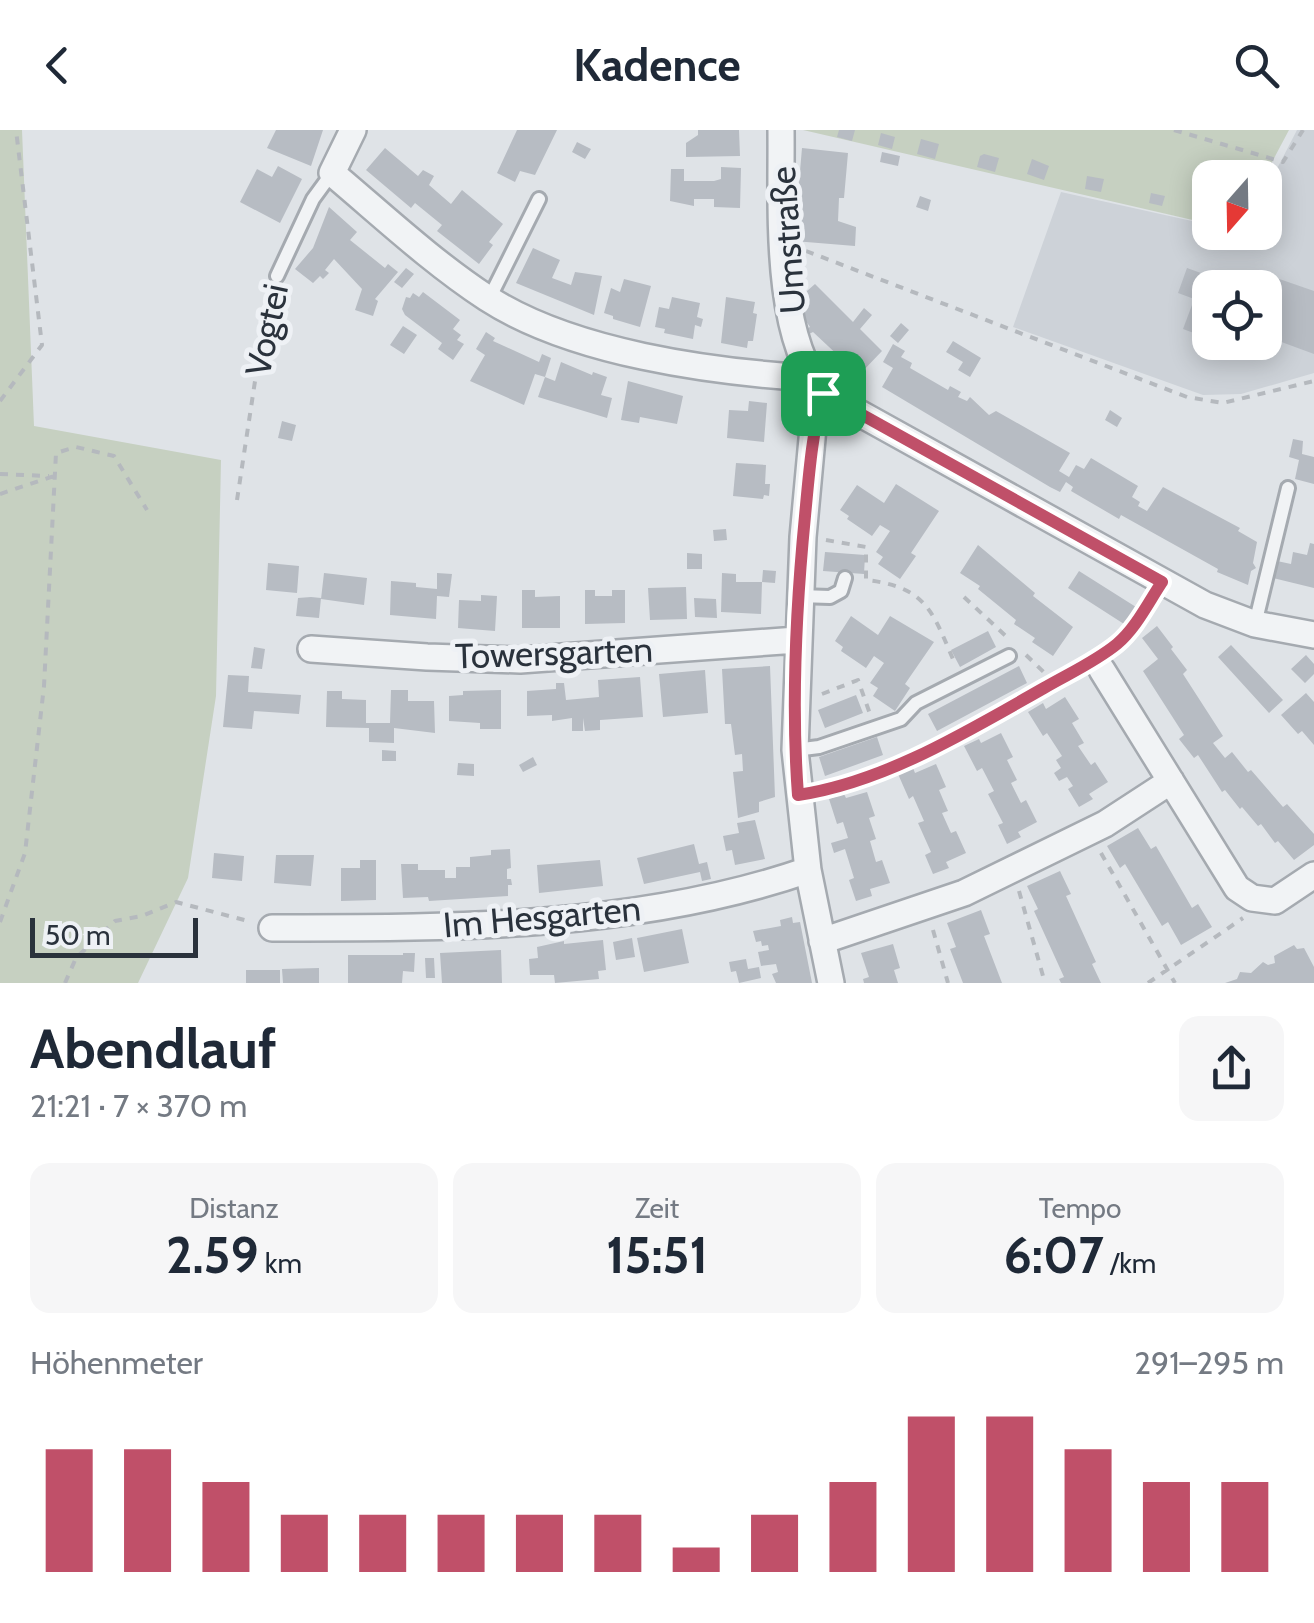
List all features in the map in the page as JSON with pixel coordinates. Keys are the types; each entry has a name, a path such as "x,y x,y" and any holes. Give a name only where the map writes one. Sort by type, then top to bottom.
{"street":[{"name":"Vogtei","path":"332,173 353,130"},
{"name":"Umstraße","path":"781,130 782,247 787,298 817,386"},
{"path":"332,173 446,269 489,299 567,334 631,352 817,386 1204,605 1256,624 1314,635"},
{"path":"817,386 798,596 795,750 808,870 831,983"},
{"name":"Towersgarten","path":"311,648 427,658 520,660 797,640"},
{"path":"1099,662 1238,888 1259,900 1282,898 1314,874"},
{"path":"822,941 964,893 1105,824 1171,781"},
{"name":"Im Hesgarten","path":"272,928 476,926 590,914 724,893 808,870"}],"lane":[{"name":"Vogtei","path":"277,276 313,199 332,173"},
{"path":"489,299 540,199"},
{"path":"1256,624 1288,488"},
{"path":"798,596 830,597 840,591 845,578"},
{"path":"795,750 819,747 901,719 916,703 1009,656"}],"path":[{"path":"0,401 42,345 16,130"},
{"path":"1174,130 1283,162 1303,130"},
{"path":"782,247 795,247 1187,397 1223,403 1314,381"},
{"name":"Vogtei","path":"236,500 262,335 277,276"},
{"path":"0,922 25,853 44,686 56,453 76,448 114,456 147,510"},
{"path":"0,474 54,476"},
{"path":"0,494 54,476"},
{"path":"803,537 866,547 866,580 897,584 932,609 950,652"},
{"path":"798,795 824,791 903,761 1099,662 1132,628 1162,582"},
{"path":"796,696 816,696 858,680 875,728"},
{"path":"1098,849 1175,983"},
{"path":"1018,889 1045,983"},
{"path":"1148,983 1243,917 1259,900"},
{"path":"65,983 76,958 115,921 142,916 176,902 272,928"},
{"path":"932,923 948,983"}],"shaded area":[{"path":"1297,130 1314,130 1314,373 1241,394 1203,395 1013,327 1061,192 1192,221 1192,250 1282,250 1282,160"}],"green space":[{"path":"0,130 22,130 34,426 221,460 216,696 188,878 138,983 0,983"},
{"path":"803,130 1289,130 1273,160 1192,160 1192,220"}],"building":[{"path":"276,130 323,130 311,166 267,148"},
{"path":"517,130 557,130 535,175 520,171 515,182 497,173"},
{"path":"698,130 739,130 740,156 686,157 686,143 698,135"},
{"path":"839,130 855,130 852,141 837,137"},
{"path":"881,133 895,137 892,149 878,145"},
{"path":"921,139 939,144 935,159 917,154"},
{"path":"577,142 591,149 585,159 572,152"},
{"path":"385,148 418,176 423,170 434,176 429,185 451,204 462,190 503,224 479,264 437,231 442,225 415,203 411,208 366,170"},
{"path":"802,148 848,153 838,221 856,227 855,246 794,241"},
{"path":"882,152 900,156 898,166 880,162"},
{"path":"984,154 999,158 995,172 977,167"},
{"path":"1032,159 1049,166 1044,180 1027,174"},
{"path":"278,166 302,179 280,223 240,202 257,169 272,177"},
{"path":"721,167 741,168 740,208 714,207 714,199 694,199 694,206 670,201 671,169 684,169 684,181 714,181 721,179"},
{"path":"1087,176 1104,179 1101,192 1085,189"},
{"path":"1151,193 1165,196 1162,206 1149,203"},
{"path":"920,196 931,200 928,211 916,207"},
{"path":"329,207 357,232 350,240 385,268 388,264 398,272 375,299 378,301 373,316 355,310 362,289 334,259 325,270 329,273 313,283 295,269 313,248"},
{"path":"533,248 560,260 552,278 571,285 575,272 602,276 594,315 516,283"},
{"path":"406,268 414,274 402,288 394,282"},
{"path":"1187,268 1193,270 1192,298 1178,293"},
{"path":"624,279 651,286 640,327 604,313 611,288 620,292"},
{"path":"1282,280 1314,291 1314,354 1282,342"},
{"path":"815,284 853,322 864,308 872,315 860,329 882,351 859,375 806,329 810,327 800,312 806,307 799,298"},
{"path":"423,292 460,320 453,329 461,335 457,340 464,344 453,360 438,349 442,343 402,309 406,297 413,293 419,297"},
{"path":"672,297 700,303 697,317 703,319 701,327 695,325 693,339 664,333 665,329 655,327 659,307 669,309"},
{"path":"726,297 755,302 753,341 748,341 747,348 721,343"},
{"path":"1192,305 1192,332 1183,329"},
{"path":"901,323 909,330 898,343 890,336"},
{"path":"403,326 417,335 404,354 390,345"},
{"path":"486,332 495,338 493,341 539,362 542,354 551,358 545,377 535,374 524,405 470,381 485,355 476,349"},
{"path":"953,341 981,358 970,377 958,370 963,362 946,352"},
{"path":"893,344 905,351 901,357 912,363 910,368 948,390 950,386 961,392 958,397 967,401 970,397 989,415 996,411 1070,453 1059,471 1069,477 1076,465 1084,469 1091,458 1138,486 1132,497 1147,511 1163,487 1240,528 1238,531 1257,542 1253,563 1256,568 1251,571 1248,585 1217,572 1218,569 1121,515 1119,519 1071,491 1073,487 1066,482 1060,492 1050,487 882,387 893,368 883,362"},
{"path":"561,362 607,377 601,395 612,398 607,418 538,397 545,377 555,381"},
{"path":"628,381 683,396 677,424 640,417 639,423 621,420"},
{"path":"749,401 767,403 764,442 727,438 729,410 748,411"},
{"path":"1110,410 1122,418 1117,427 1105,420"},
{"path":"282,421 296,425 292,441 278,438"},
{"path":"1293,439 1303,441 1302,454 1314,457 1314,484 1295,479 1299,460 1289,457"},
{"path":"736,463 766,465 769,496 733,496"},
{"path":"896,484 939,511 911,553 916,556 900,579 878,564 883,557 876,552 890,531 880,525 872,536 840,510 857,485 884,503"},
{"path":"726,529 727,540 714,541 713,530"},
{"path":"1310,543 1314,544 1314,588 1273,578 1277,561 1291,564 1293,552 1307,555"},
{"path":"978,545 1073,627 1053,656 1032,642 1035,638 1014,624 1016,620 978,589 980,586 960,573"},
{"path":"825,552 865,555 864,574 823,571"},
{"path":"687,553 702,554 702,569 687,569"},
{"path":"268,563 299,566 297,593 266,590"},
{"path":"763,570 776,571 775,583 762,582"},
{"path":"1079,571 1136,607 1124,624 1068,588"},
{"path":"324,573 367,578 364,605 321,599"},
{"path":"437,573 452,574 449,597 437,596 436,619 390,615 391,581 437,589"},
{"path":"722,573 736,574 736,582 762,582 761,614 721,612"},
{"path":"686,587 687,619 650,620 648,588"},
{"path":"522,590 535,590 535,597 560,596 560,628 522,628"},
{"path":"585,590 595,590 595,596 612,596 612,590 625,590 625,623 585,624"},
{"path":"481,595 497,596 495,631 458,628 459,600 481,601"},
{"path":"298,598 321,598 319,618 296,616"},
{"path":"694,598 716,599 717,618 695,617"},
{"path":"851,616 878,635 890,616 934,642 905,684 910,688 895,711 873,696 878,688 870,683 884,663 874,656 866,668 841,651 843,647 835,641"},
{"path":"1157,626 1187,670 1183,674 1223,736 1213,743 1225,758 1232,752 1314,834 1314,845 1294,860 1225,790 1222,792 1198,755 1194,758 1179,739 1184,735 1143,671 1158,659 1142,638"},
{"path":"988,631 996,647 960,667 951,650"},
{"path":"1231,645 1283,700 1269,713 1218,657"},
{"path":"254,647 265,649 262,669 251,668"},
{"path":"1306,655 1314,664 1314,674 1305,683 1291,669"},
{"path":"770,666 775,797 759,802 759,812 738,818 733,772 743,771 742,754 735,755 731,724 725,724 722,669"},
{"path":"1019,666 1027,683 937,731 928,714"},
{"path":"705,670 708,713 663,717 659,674"},
{"path":"228,675 249,676 248,692 301,695 299,714 254,711 252,729 223,727"},
{"path":"640,677 643,717 600,720 600,730 585,731 583,718 583,731 572,731 572,718 552,721 552,715 527,716 527,691 556,689 556,683 564,683 566,700 599,697 598,680"},
{"path":"391,690 408,690 408,701 434,701 435,733 394,728 394,743 369,742 369,728 326,727 327,691 342,691 342,699 366,700 366,723 390,723"},
{"path":"501,690 501,729 480,729 480,723 449,721 449,696 463,695 463,691"},
{"path":"1306,693 1314,702 1314,745 1281,715"},
{"path":"856,695 863,713 825,728 818,710"},
{"path":"1065,697 1079,719 1072,723 1084,743 1078,746 1108,782 1089,794 1093,799 1079,807 1068,789 1073,786 1067,777 1059,781 1054,773 1061,768 1056,760 1062,756 1028,712 1043,703 1046,709"},
{"path":"1001,733 1013,757 1007,760 1017,780 1011,783 1021,803 1026,800 1037,822 1018,832 1021,837 1007,844 998,825 1003,823 988,794 994,791 982,768 977,771 964,746"},
{"path":"877,737 883,755 825,776 819,757"},
{"path":"382,750 396,751 396,761 382,761"},
{"path":"533,757 537,765 523,772 519,765"},
{"path":"458,763 474,764 474,776 457,775"},
{"path":"936,764 946,787 939,790 948,811 942,813 966,853 946,862 949,868 933,874 925,855 931,852 918,823 924,821 898,774 913,768 915,773"},
{"path":"867,792 875,816 869,818 876,839 870,841 876,862 882,860 890,883 870,889 872,896 856,901 845,849 834,853 831,843 848,838 843,822 837,824 829,799"},
{"path":"755,820 765,859 735,865 723,836 739,833 737,823"},
{"path":"1138,828 1151,849 1156,846 1192,908 1198,904 1212,927 1181,945 1168,922 1162,926 1125,864 1120,868 1107,846"},
{"path":"694,844 699,864 707,862 711,879 702,881 700,872 644,884 637,858"},
{"path":"510,849 507,879 511,879 512,885 508,885 508,896 429,901 428,897 403,898 401,864 418,864 418,870 445,870 445,878 456,878 456,867 470,867 470,857"},
{"path":"214,853 244,856 242,881 212,878"},
{"path":"276,855 314,855 311,886 274,883"},
{"path":"360,860 376,860 376,900 341,901 341,868 360,868"},
{"path":"600,860 603,886 539,893 537,865"},
{"path":"1060,871 1101,983 1061,983 1059,979 1064,977 1034,911 1038,909 1027,886"},
{"path":"981,910 990,934 984,936 1002,983 963,983 950,949 956,947 947,923"},
{"path":"792,917 793,923 800,922 812,983 776,983 772,974 778,972 776,964 761,966 758,952 769,950 768,945 756,942 753,931 781,926 780,920"},
{"path":"682,929 689,963 644,972 637,938"},
{"path":"632,938 635,957 616,960 613,942"},
{"path":"603,940 606,970 598,971 599,979 555,983 554,975 530,975 529,959 538,958 537,947 564,941"},
{"path":"893,944 900,968 894,970 898,983 864,983 863,979 869,977 861,953"},
{"path":"1294,945 1304,948 1314,967 1314,983 1225,983 1237,979 1240,972 1251,973 1263,962 1275,963 1274,956"},
{"path":"501,950 502,983 442,983 440,953"},
{"path":"415,953 414,972 403,971 402,983 348,983 348,955"},
{"path":"425,958 434,958 435,978 426,978"},
{"path":"746,959 748,969 759,967 761,978 739,983 729,962"},
{"path":"319,968 319,983 283,983 282,969"},
{"path":"246,970 280,970 280,983 246,983"}],"route":[{"path":"823,393 1162,582 1132,628 1096,658 969,731 886,769 824,791 798,795 798,596 813,428 823,393"}]}
